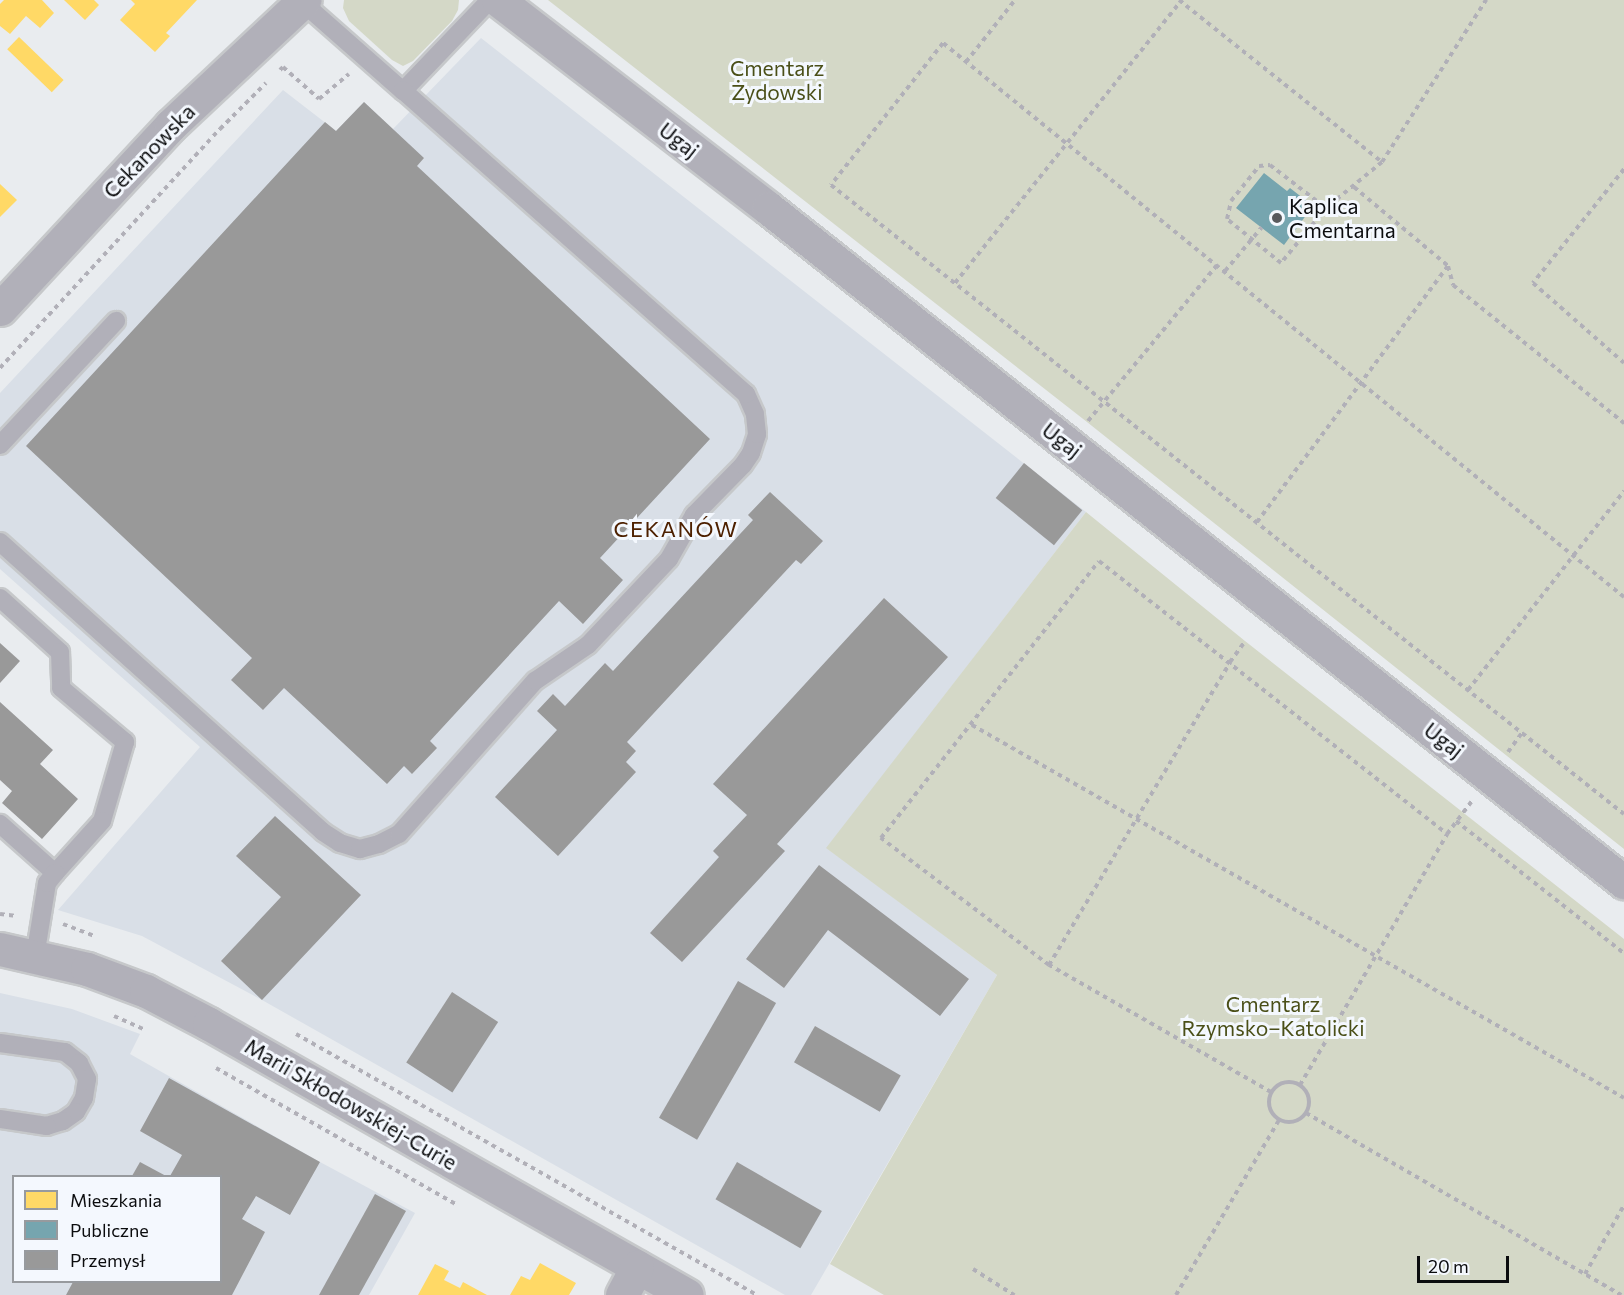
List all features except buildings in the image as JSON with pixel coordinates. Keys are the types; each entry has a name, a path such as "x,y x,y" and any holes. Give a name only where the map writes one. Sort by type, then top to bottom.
{"street":[{"name":"Ugaj","path":"498,0 768,208 1624,882"},
{"name":"Cekanowska","path":"0,309 171,125 303,1"},
{"name":"Marii Skłodowskiej-Curie","path":"0,949 87,969 146,991 687,1295"},
{"path":"622,1295 638,1267"}],"lane":[{"path":"403,91 490,0"},
{"path":"0,542 322,832 340,843 360,849 379,844 399,834 535,681 588,645 669,559 694,515 743,465 751,453 757,434 755,414 746,394 303,1"},
{"path":"0,445 116,321"},
{"path":"0,598 60,652 61,688 125,742 102,821 46,883 35,957"},
{"path":"0,824 55,873"},
{"path":"0,1043 65,1052 79,1063 87,1079 76,1112 63,1121 47,1126 0,1119"}],"path":[{"path":"966,62 1015,0"},
{"path":"955,283 1067,146 1180,0 1382,162"},
{"path":"1326,208 1270,165 1259,166 1231,201 1227,219 1281,263 1326,208 1382,162 1486,0"},
{"path":"1624,597 943,43 831,185 1624,814"},
{"path":"275,75 283,67 319,99 354,69"},
{"path":"0,368 220,129 267,82"},
{"path":"214,124 220,129"},
{"path":"1624,170 1533,283 1624,363"},
{"path":"1354,187 1448,266 1453,285 1624,423"},
{"path":"1226,271 1262,227"},
{"path":"1082,428 1217,265"},
{"path":"1257,522 1448,266"},
{"path":"1468,690 1624,491"},
{"path":"1271,1092 1049,965 881,838 1099,561 1447,834"},
{"path":"1049,965 1230,662 1245,641"},
{"path":"972,725 1624,1098"},
{"path":"1300,1085 1447,834 1522,733"},
{"path":"1456,821 1624,953"},
{"path":"108,1013 150,1032"},
{"path":"211,1065 466,1210"},
{"path":"1281,1084 1300,1085 1308,1095 1306,1113 1295,1121 1279,1120 1269,1106 1271,1092 1281,1084"},
{"path":"1306,1113 1621,1295"},
{"path":"1176,1295 1279,1120"},
{"path":"1585,1274 1624,1205"},
{"path":"973,1269 1014,1295"}],"shaded area":[{"path":"481,38 1086,512 827,848 997,975 811,1295 785,1295 262,1000 142,936 58,910 200,747 0,569 0,393 283,90 336,131 364,102 393,129"},
{"path":"0,993 72,1009 140,1034 130,1054 415,1213 369,1295 0,1295"}],"green space":[{"path":"344,0 459,0 458,10 452,21 413,61 403,66 392,60 349,21 343,8"},
{"name":"Cmentarz Żydowski","path":"548,0 1624,0 1624,849 1087,422"},
{"name":"Cmentarz Rzymsko–Katolicki","path":"1086,512 1245,641 1624,939 1624,1295 884,1295 830,1264 997,975 826,848"}],"place":[{"name":"Kaplica Cmentarna","path":"1277,218"}],"district":[{"name":"CEKANÓW","path":"676,529"}]}
